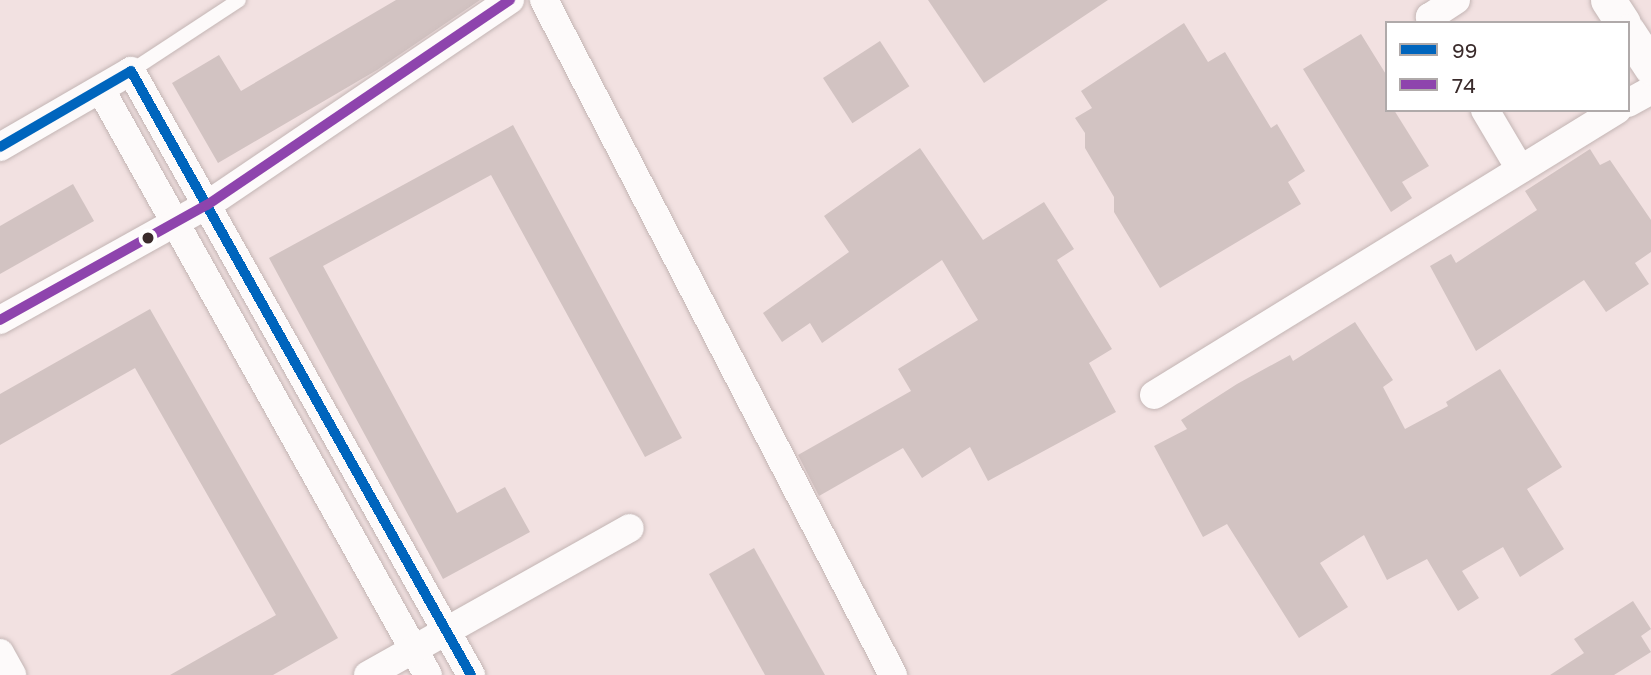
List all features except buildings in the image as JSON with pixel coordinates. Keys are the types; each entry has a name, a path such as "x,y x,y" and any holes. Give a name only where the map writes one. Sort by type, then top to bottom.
{"street":[{"path":"0,320 207,205 510,0"},
{"path":"544,0 893,675"},
{"path":"1432,21 1430,17 1456,0"},
{"path":"1608,0 1622,21"},
{"path":"1630,35 1651,67"},
{"path":"0,147 131,71 471,675"},
{"path":"101,90 428,675"},
{"path":"1630,102 1651,90"},
{"path":"1486,112 1520,169"},
{"path":"1154,395 1614,112"},
{"path":"368,675 630,528"},
{"path":"0,653 12,675"}],"lane":[{"path":"131,71 239,0"}],"transit line":[{"name":"74","path":"0,320 207,205 510,0"},
{"name":"99","path":"0,147 131,71 471,675"}]}
